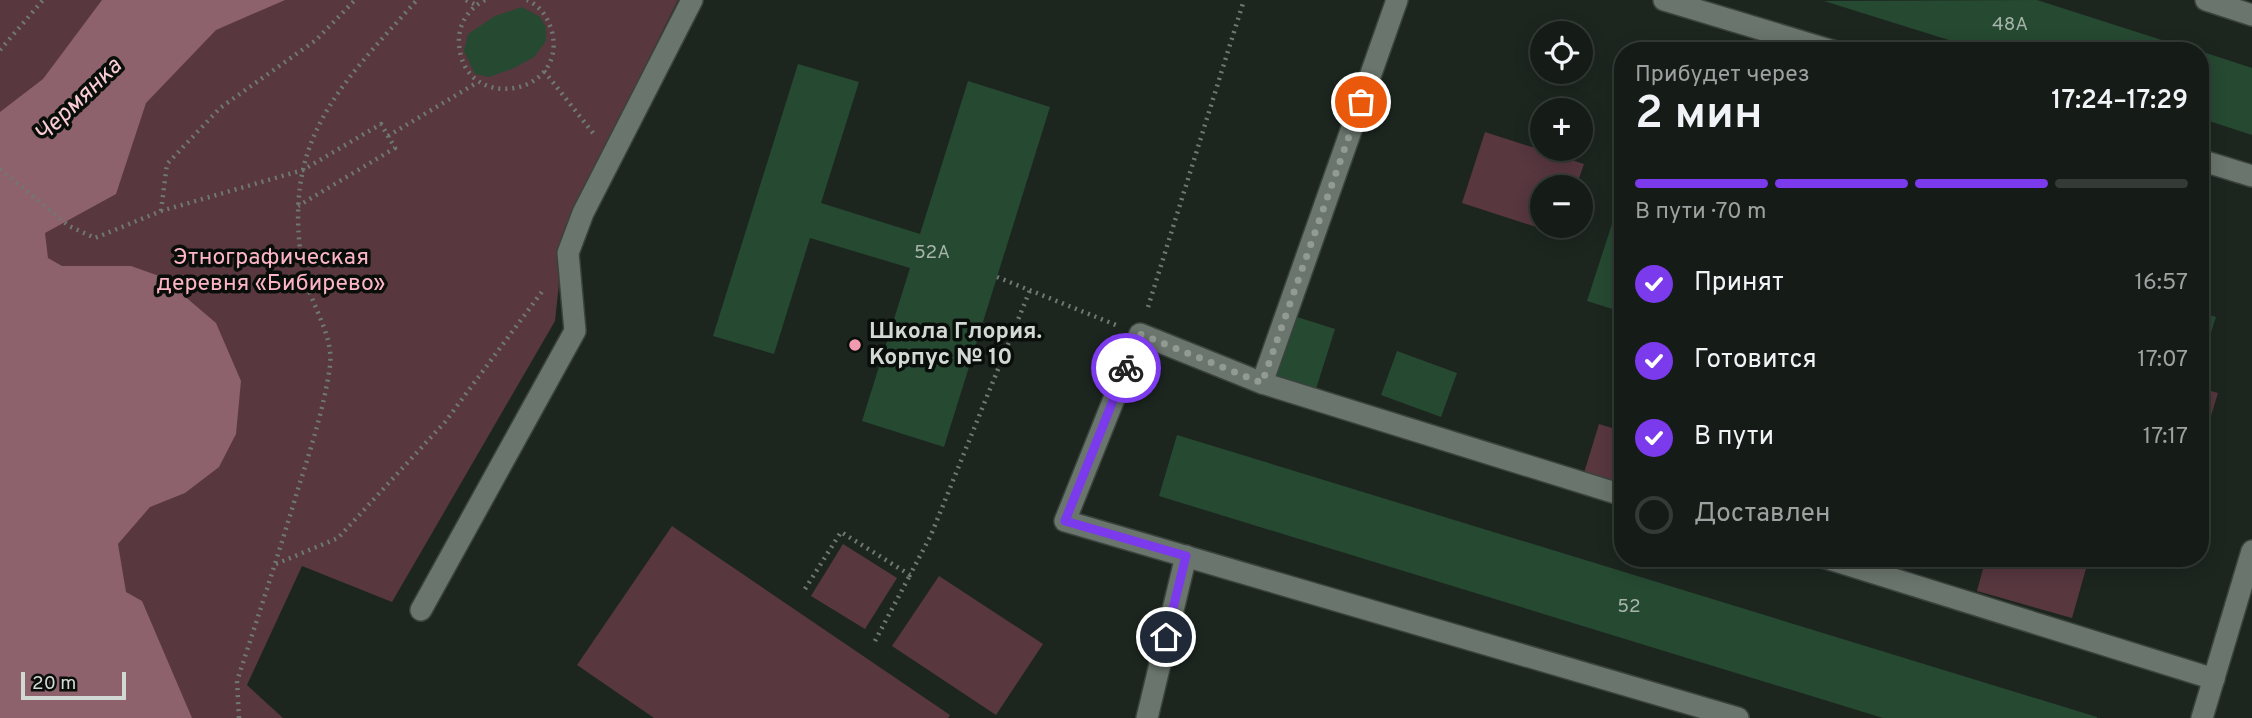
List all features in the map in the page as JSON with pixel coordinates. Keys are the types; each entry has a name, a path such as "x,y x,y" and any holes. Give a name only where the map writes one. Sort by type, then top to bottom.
{"lane":[{"path":"421,610 575,331 568,253 583,213 692,0"},
{"path":"1262,383 1397,0"},
{"path":"1664,0 1803,42"},
{"path":"2206,0 2252,15"},
{"path":"2209,163 2252,176"},
{"path":"1614,493 1262,383 1140,334 1065,521 1738,718"},
{"path":"2202,718 2252,551"},
{"path":"1147,718 1186,556"},
{"path":"1855,567 2214,678"}],"path":[{"path":"0,50 43,0"},
{"path":"160,211 167,164 220,108 316,40 355,0"},
{"path":"239,718 237,681 318,423 331,362 319,313 305,278 298,206 307,148 321,117 352,74 417,0"},
{"path":"466,0 476,5"},
{"path":"485,0 464,18 458,35 459,52 466,69 478,82 497,90 519,89 537,79 550,62 554,41 549,20 536,4 527,0"},
{"path":"997,277 1140,334 1244,0"},
{"path":"544,71 597,139"},
{"path":"388,136 478,82"},
{"path":"0,169 69,226 95,238 160,211 303,170 381,124 396,148 298,206"},
{"path":"275,564 338,538 444,422 568,253"},
{"path":"875,641 931,535 1030,290"},
{"path":"804,589 841,532 910,575"}],"green space":[{"name":"Этнографическая деревня «Бибирево»","path":"0,0 678,0 565,227 555,321 392,602 302,566 247,685 283,718 0,718"},
{"path":"1485,132 1530,147 1530,161 1575,161 1584,164 1580,175 1530,175 1530,225 1462,203"},
{"path":"2209,390 2218,393 2209,422"},
{"path":"1599,424 1614,429 1614,482 1584,473"},
{"path":"672,526 950,715 948,718 654,718 577,665"},
{"path":"843,544 897,578 865,629 811,596"},
{"path":"1984,567 2086,567 2072,618 1977,591"},
{"path":"939,576 1043,644 996,715 892,646"}],"water":[{"name":"Чермянка","path":"102,0 285,0 216,30 146,103 116,194 45,233 48,258 62,266 131,266 162,277 216,323 241,381 236,434 219,467 185,493 150,507 118,544 126,592 142,601 192,718 0,718 0,112 43,79"}],"building":[{"path":"2037,0 2168,42 1955,42 1824,1"},
{"path":"522,7 540,17 546,27 546,41 534,57 514,68 489,77 475,74 464,51 468,34 495,16"},
{"path":"2209,54 2252,68 2252,135 2209,121"},
{"path":"798,64 859,82 821,203 920,234 968,81 1050,107 944,447 862,421 910,268 810,238 774,354 713,336"},
{"path":"1614,218 1614,309 1587,301"},
{"path":"2209,315 2216,317 2209,339"},
{"path":"1294,316 1335,329 1315,392 1273,379"},
{"path":"1397,351 1457,373 1441,417 1381,395"},
{"path":"1177,435 2097,718 1883,718 1159,496"}],"way so far":[{"path":"1126,368 1140,334 1262,383 1361,102"}],"place":[{"name":"Школа Глория. Корпус № 10","path":"855,345"}],"route":[{"path":"1126,368 1065,521 1186,556 1166,637"}]}
